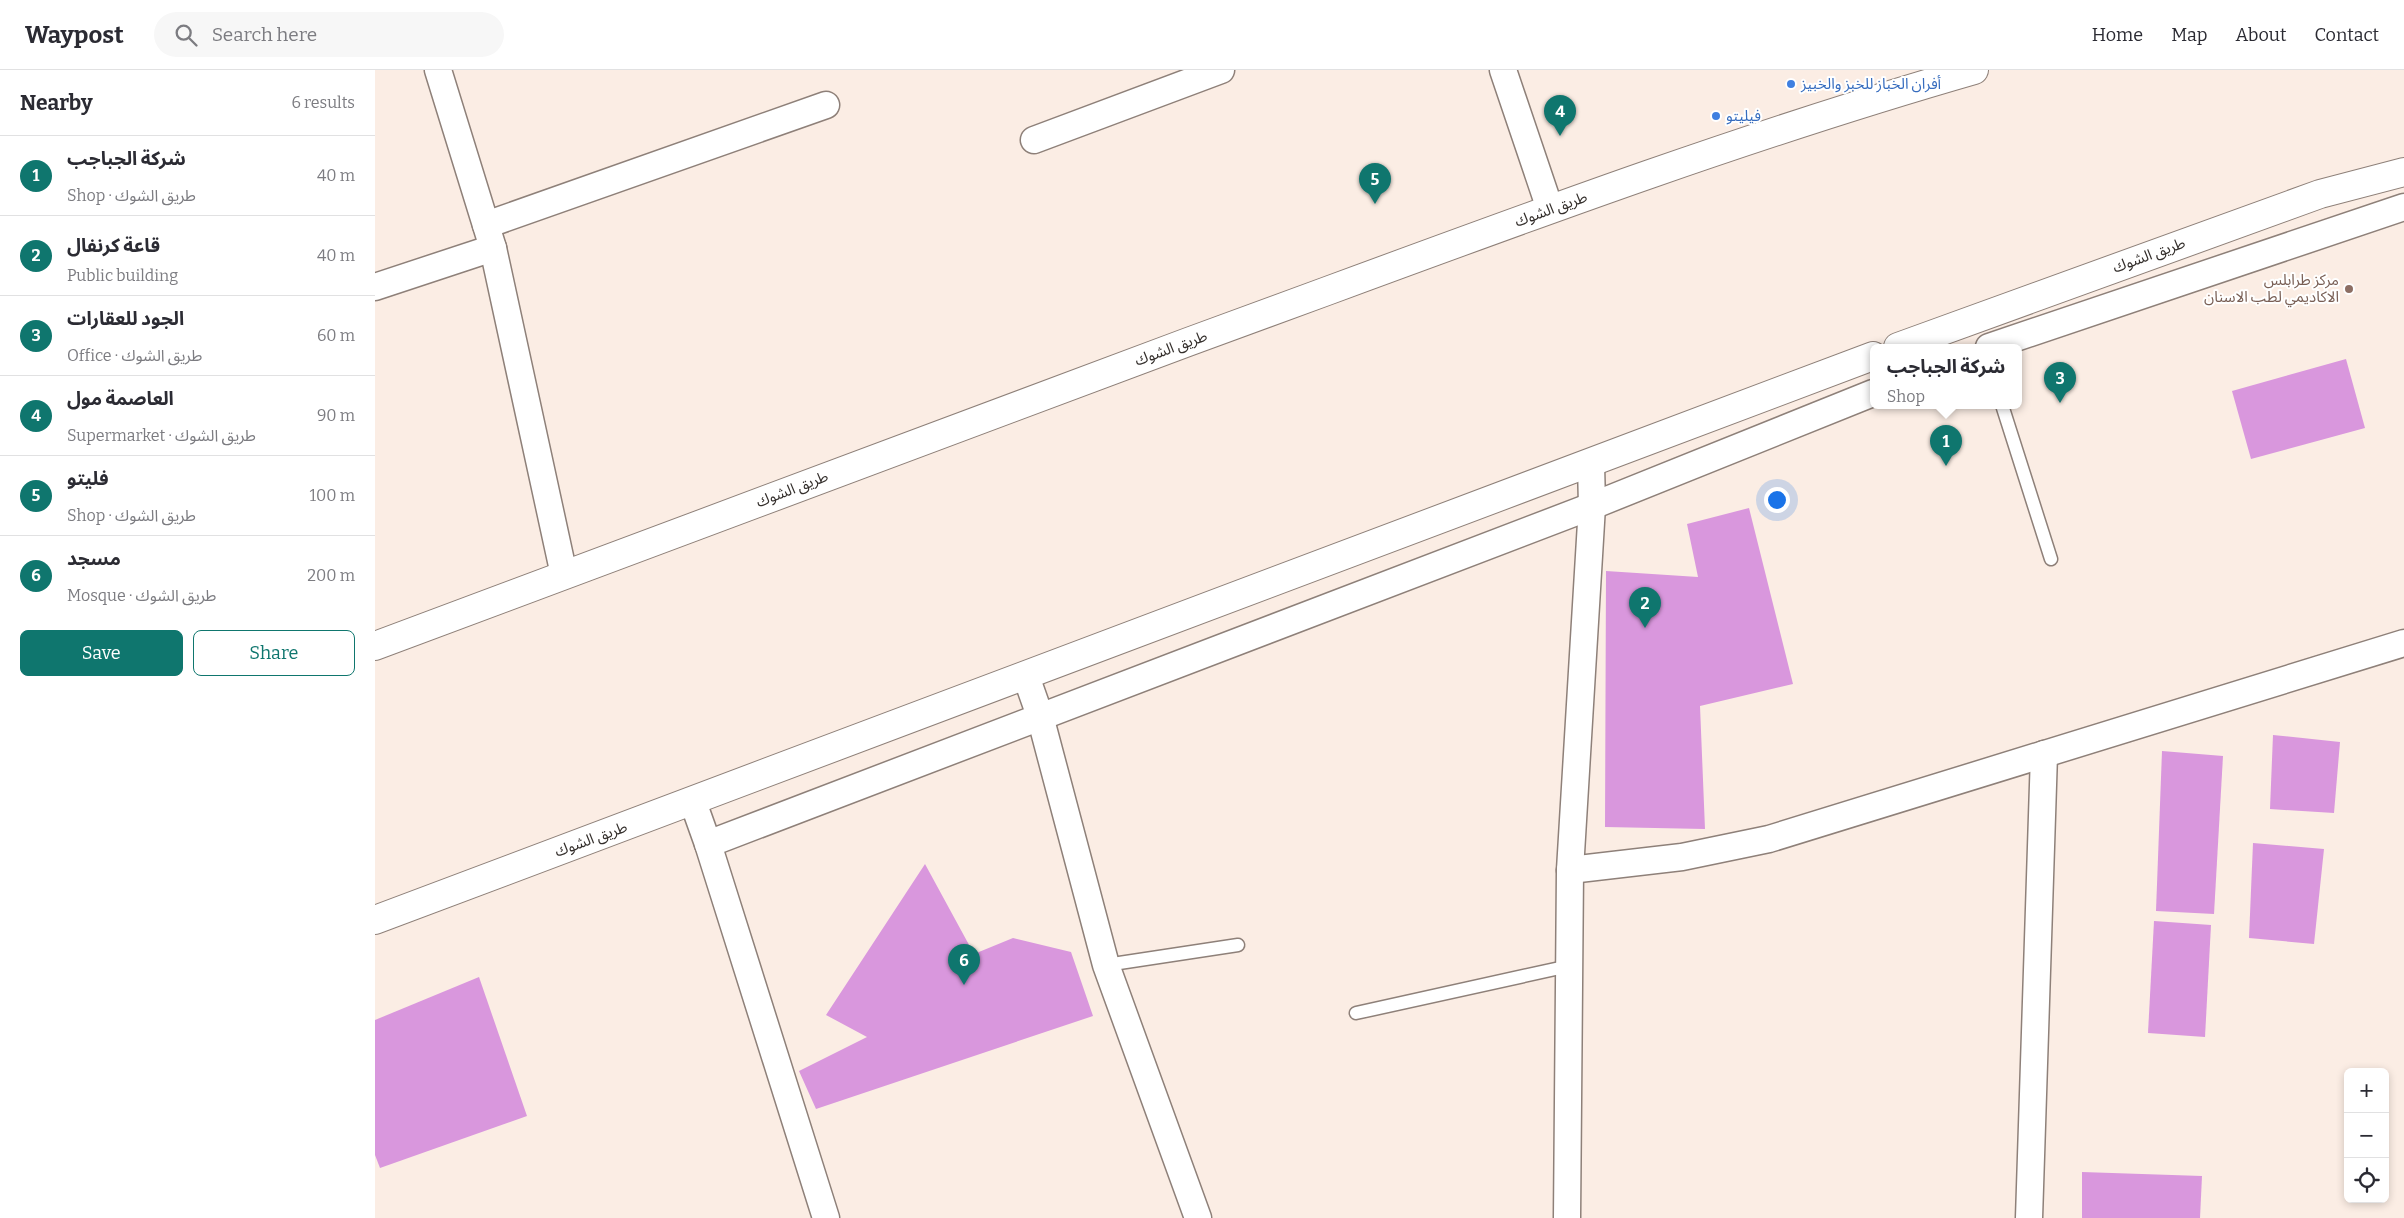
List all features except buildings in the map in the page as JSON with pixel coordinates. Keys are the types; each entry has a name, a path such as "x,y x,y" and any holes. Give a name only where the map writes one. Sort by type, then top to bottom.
{"main road":[{"name":"طريق الشوك","path":"375,646 1008,408 1550,209 1785,128 1974,70"},
{"name":"طريق الشوك","path":"1923,344 1982,337 2320,194 2404,172"},
{"name":"طريق الشوك","path":"375,920 1591,464 1870,357"}],"street":[{"path":"438,70 489,237 564,575"},
{"path":"1034,140 1221,70"},
{"path":"1503,70 1550,209"},
{"path":"375,287 489,237 826,105"},
{"path":"1982,337 2404,207"},
{"path":"708,844 1592,506 1870,394"},
{"path":"1567,1218 1570,870 1592,506 1591,464"},
{"path":"1570,870 1682,856 1769,839 2404,643"},
{"path":"1026,676 1040,716 1106,965 1197,1218"},
{"path":"2029,1218 2044,754"},
{"path":"693,802 826,1218"}],"lane":[{"path":"2003,409 2051,559"},
{"path":"1106,965 1238,946"},
{"path":"1356,1013 1569,966"}],"place":[{"name":"أفران الخباز للخبز والخبيز","path":"1791,84"},
{"name":"فيليتو","path":"1716,116"},
{"name":"العاصمة مول","path":"1560,136"},
{"name":"فليتو","path":"1375,204"},
{"name":"مركز طرابلس الاكاديمي لطب الاسنان","path":"2349,289"},
{"name":"الجود للعقارات","path":"2060,403"},
{"name":"شركة الجباجب","path":"1946,466"},
{"name":"قاعة كرنفال","path":"1645,628"},
{"name":"مسجد","path":"964,985"}]}
